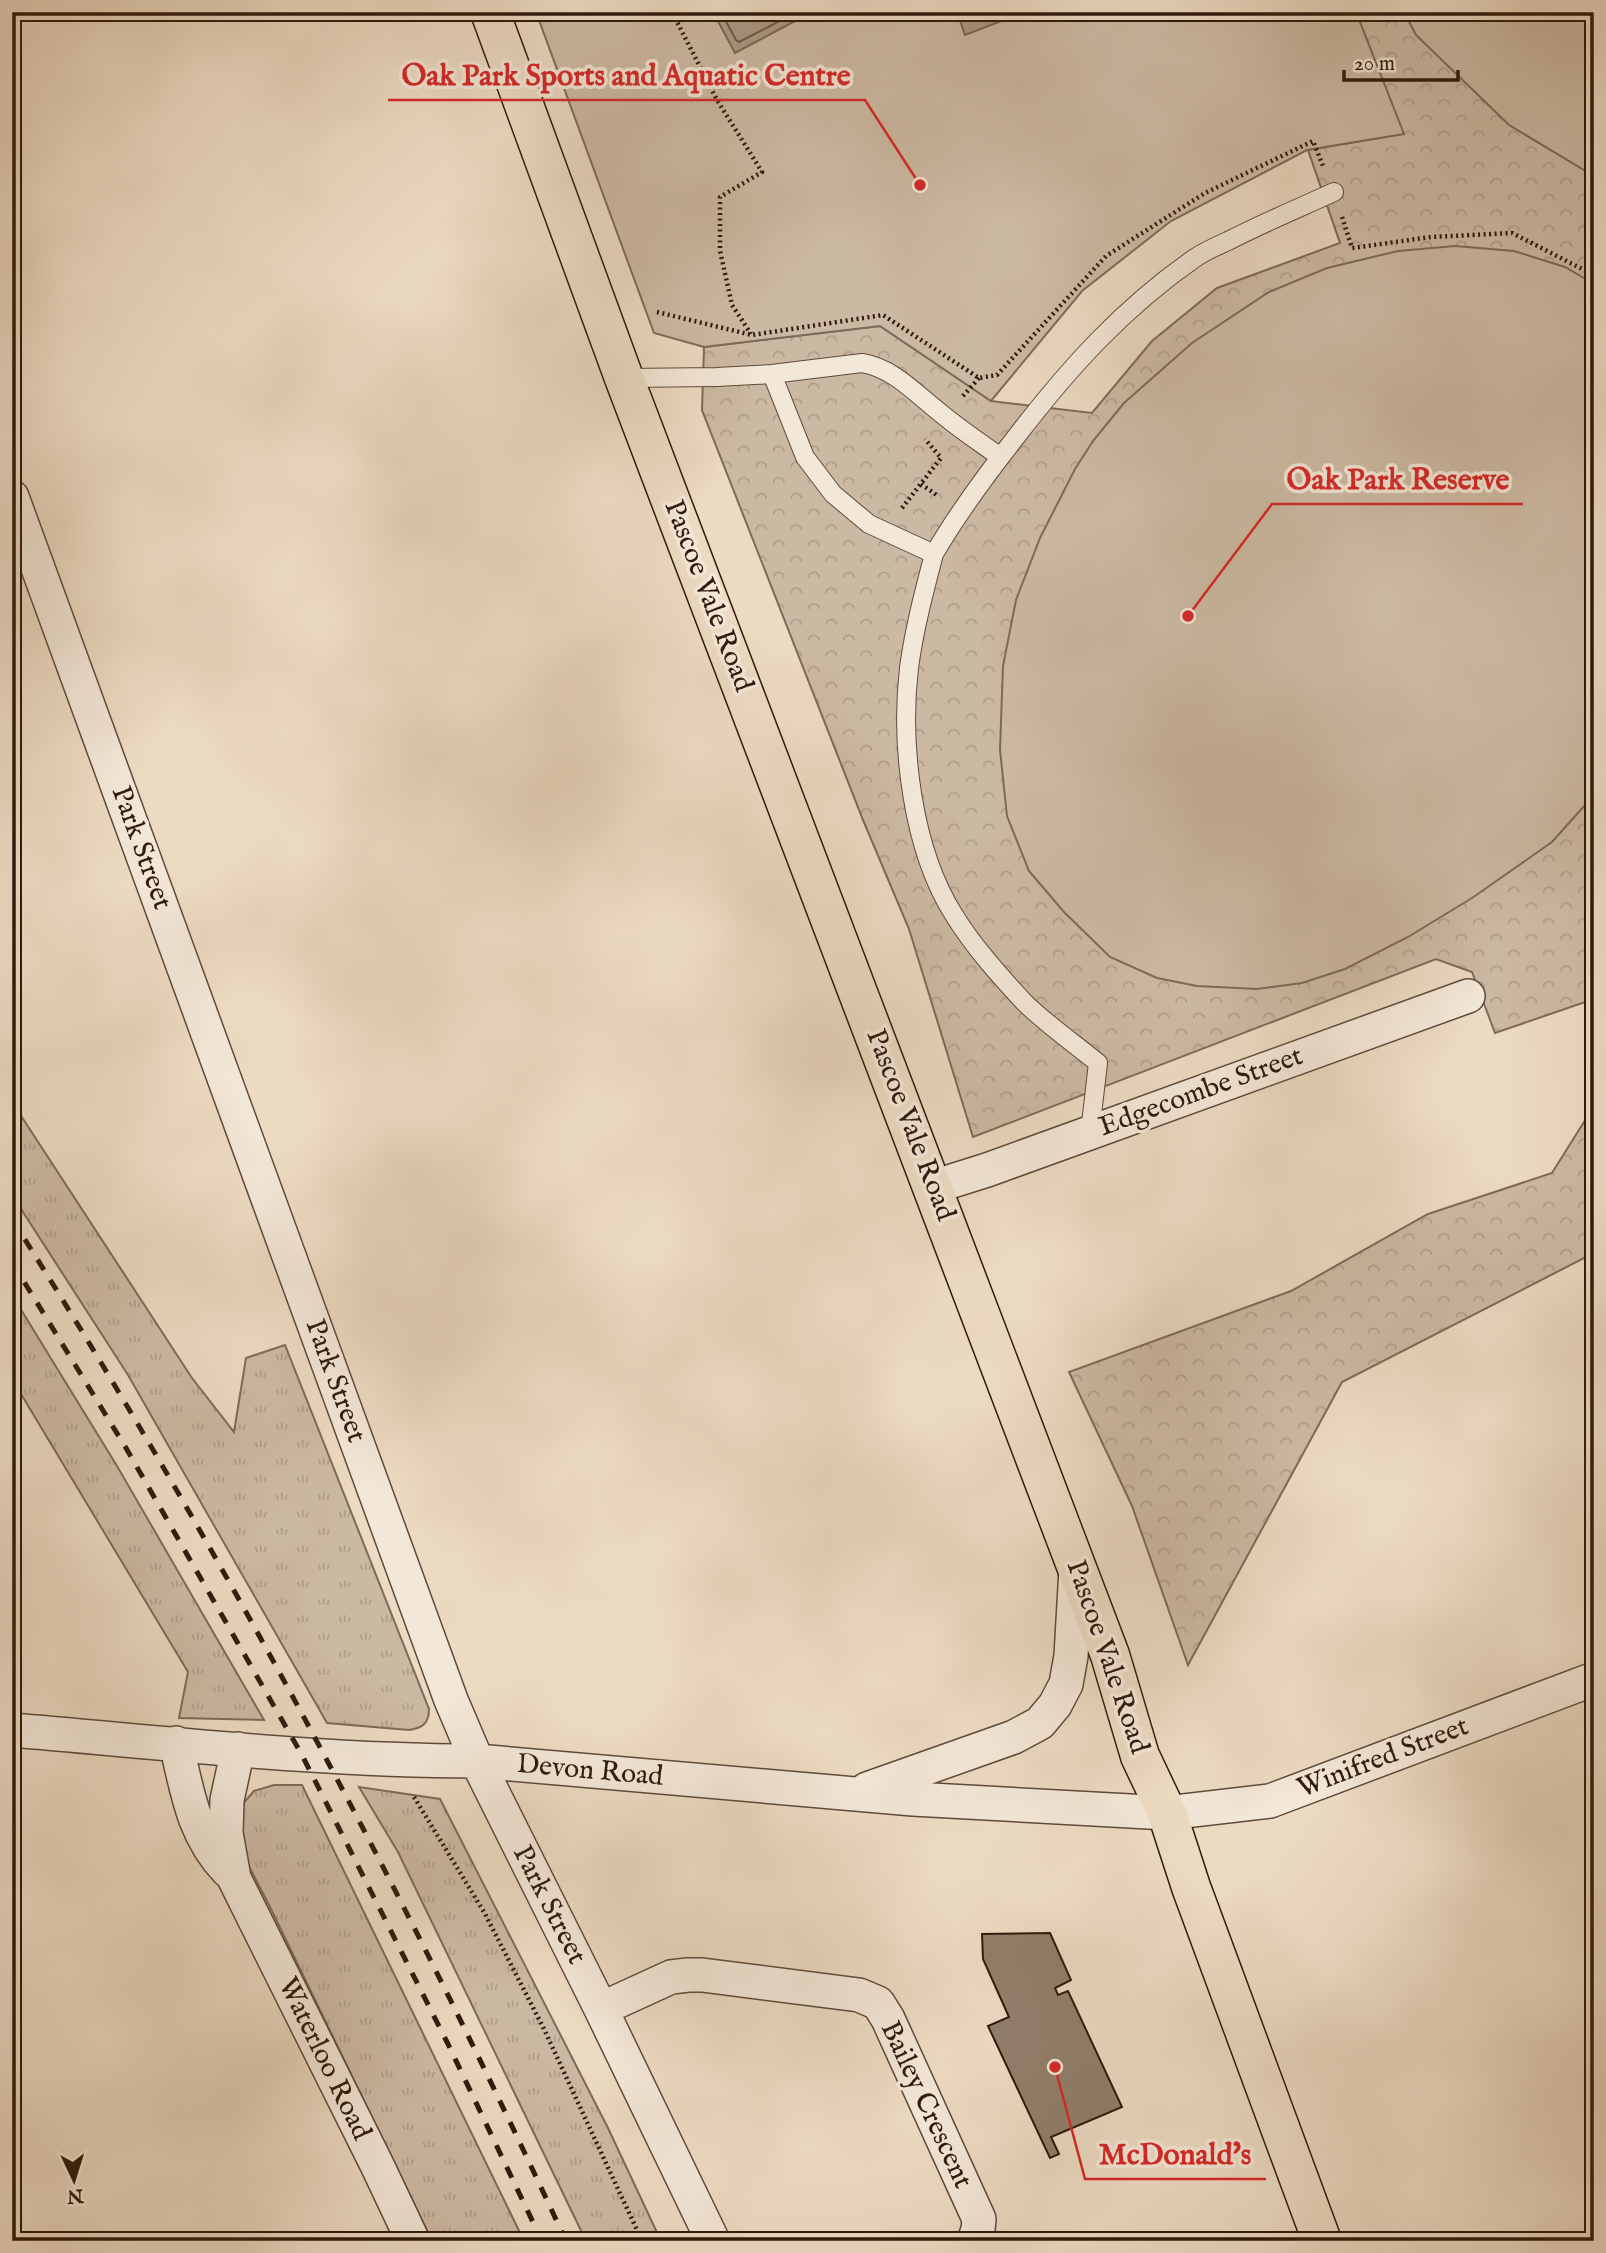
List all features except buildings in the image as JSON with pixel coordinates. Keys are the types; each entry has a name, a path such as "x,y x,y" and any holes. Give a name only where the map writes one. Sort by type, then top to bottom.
{"main road":[{"name":"Pascoe Vale Road","path":"490,12 624,378 1077,1565 1110,1655 1140,1756 1167,1814 1191,1887 1322,2241"}],"street":[{"name":"Park Street","path":"12,497 451,1700 477,1761 713,2241"},
{"name":"Edgecombe Street","path":"933,1187 987,1170 1468,996"},
{"path":"858,1792 1014,1737 1040,1723 1055,1705 1066,1684 1071,1656 1077,1565"},
{"name":"Winifred Street","path":"1167,1814 1270,1801 1594,1679"},
{"name":"Devon Road","path":"12,1730 407,1761 477,1761 858,1792 913,1799 1167,1814"},
{"name":"Waterloo Road","path":"176,1743 191,1806 202,1835 213,1856 234,1878"},
{"name":"Waterloo Road","path":"238,1749 227,1800 226,1833 234,1878 413,2241"},
{"name":"Bailey Crescent","path":"601,2009 671,1977 702,1975 859,1995 878,2003 888,2019 979,2219 974,2241"}],"lane":[{"path":"1090,1132 1098,1063 1026,1004 990,964 953,914 933,872 919,827 909,778 909,669 933,554 960,511 1000,457 1052,390 1107,329 1142,298 1198,256 1334,192"},
{"path":"624,378 717,377 862,363 875,365 886,370 944,417 1000,457"},
{"path":"772,373 806,457 833,494 869,524 933,554"}],"path":[{"path":"675,18 717,100 762,172 720,197 720,251 732,305 751,335"},
{"path":"869,524 882,496 902,508 941,458 925,439 944,417 979,378 997,375 1106,256 1205,193 1313,141 1334,192 1352,248 1431,237 1512,233 1594,275"},
{"path":"657,312 751,335 883,316 979,378"},
{"path":"407,1761 414,1796 484,1912 544,2027 642,2241"}],"green space":[{"path":"536,12 1356,12 1404,134 1307,150 1171,221 1082,291 991,401 880,326 704,347 654,333"},
{"path":"1356,12 1594,12 1594,999 1495,1033 1472,972 1436,959 973,1137 909,929 863,820 702,410 704,347 880,326 991,401 1092,413 1152,341 1217,288 1340,243 1308,150 1403,134"},
{"path":"1404,12 1594,12 1594,176 1509,125 1416,35"},
{"path":"1455,246 1514,251 1565,267 1594,284 1594,795 1552,842 1472,898 1408,937 1345,969 1302,983 1257,989 1197,986 1157,978 1110,957 1064,912 1029,871 1007,816 1000,750 1003,666 1016,600 1040,538 1075,469 1093,441 1124,403 1192,343 1269,292 1327,268 1398,251"},
{"path":"12,1102 192,1378 234,1432 246,1358 285,1345 429,1709 428,1718 418,1728 409,1730 327,1723 128,1375 12,1195"},
{"path":"1594,1106 1594,1253 1342,1382 1188,1665 1132,1506 1069,1372 1291,1291 1428,1214 1552,1173"},
{"path":"12,1295 117,1466 264,1720 179,1718 188,1672 12,1379"},
{"path":"274,1785 302,1785 524,2241 432,2241 241,1851 240,1807 254,1791"},
{"path":"359,1787 440,1799 608,2128 661,2241 586,2241 398,1852"}],"water":[{"path":"713,12 812,12 735,53"},
{"path":"957,12 1025,12 965,35"}],"railway":[{"path":"12,1219 163,1468 306,1721 440,1979 566,2241"},
{"path":"12,1262 126,1448 302,1755 448,2044 542,2241"}],"place":[{"name":"Oak Park Sports and Aquatic Centre","path":"920,185"},
{"name":"Oak Park Reserve","path":"1188,616"},
{"name":"McDonald's","path":"1055,2067"}]}
